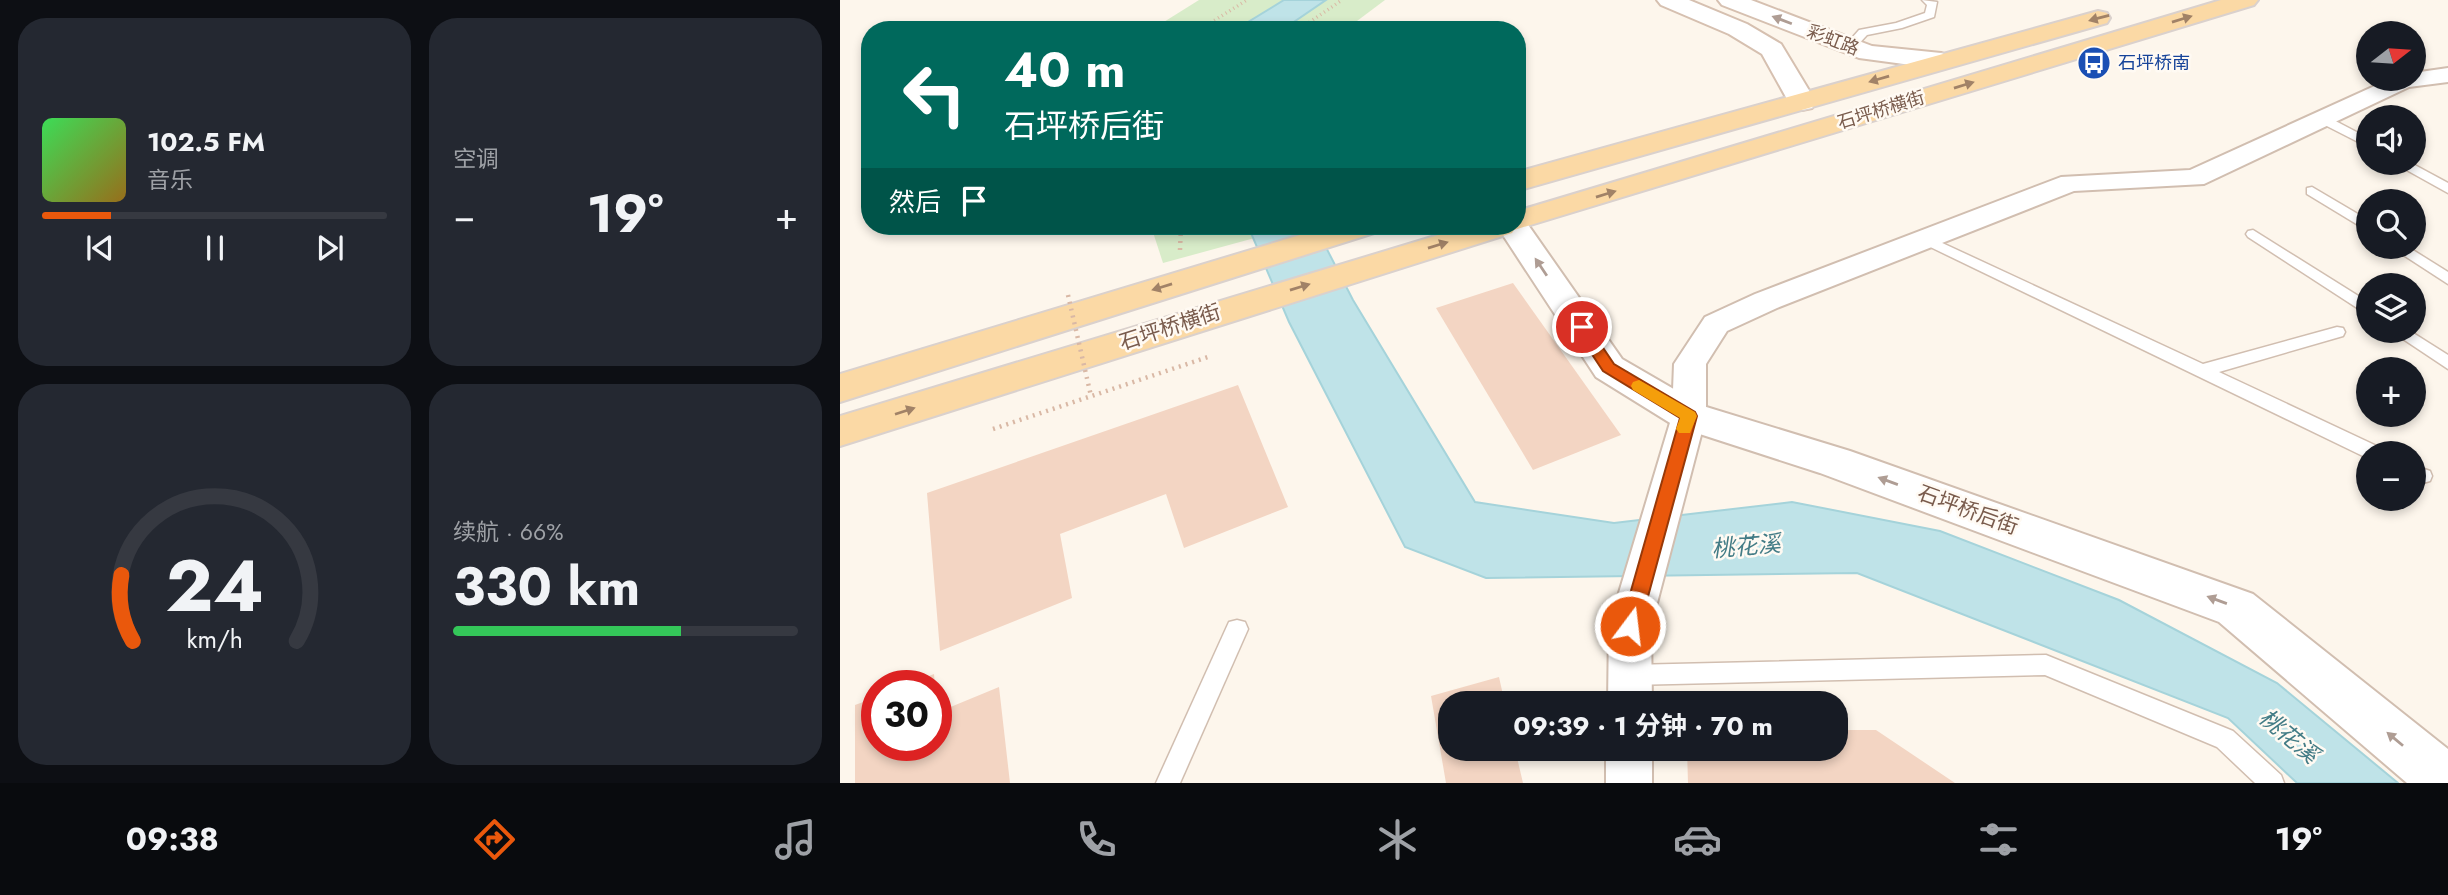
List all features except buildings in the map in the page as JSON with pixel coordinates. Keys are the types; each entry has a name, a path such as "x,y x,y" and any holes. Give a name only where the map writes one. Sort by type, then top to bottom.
{"main road":[{"name":"石坪桥横街","path":"1526,179 2164,0"},
{"name":"石坪桥横街","path":"1526,218 2246,0"},
{"name":"石坪桥横街","path":"845,386 1331,235"},
{"name":"石坪桥横街","path":"840,431 1235,306 1471,235"}],"street":[{"path":"1669,0 1738,29 1772,49 1801,54 1820,49 1819,34"},
{"name":"彩虹路","path":"1730,0 1868,53 1941,61"},
{"path":"1772,49 1802,102"},
{"path":"1630,689 1630,626 1686,424 1690,364 1716,324 1766,301 2070,183 2195,178 2404,81 2448,75"},
{"name":"石坪桥后街","path":"1519,235 1609,368 1686,424 1835,462 2236,608 2448,783"},
{"path":"1629,761 1629,783"}],"lane":[{"path":"1850,47 1863,32 1898,26 1930,15 1933,4 1927,0"},
{"path":"2324,118 2356,137"},
{"path":"2422,175 2448,190"},
{"path":"2312,191 2356,219"},
{"path":"2253,234 2356,302"},
{"path":"1925,239 2356,444"},
{"path":"2417,259 2448,279"},
{"path":"2201,370 2337,332"},
{"path":"2417,343 2448,363"},
{"path":"1168,783 1237,629"},
{"path":"1630,689 2046,665 2225,740 2272,783"}],"path":[{"path":"1213,21 1247,0"},
{"path":"1311,21 1342,0"},
{"path":"1180,251 1181,235"},
{"path":"1068,295 1091,396"},
{"path":"993,429 1208,357"}],"green space":[{"path":"1199,0 1385,0 1357,21 1165,21"},
{"path":"1154,235 1266,235 1163,263"}],"water":[{"path":"1284,0 1326,0 1295,21 1250,21"},
{"name":"桃花溪","path":"1252,235 1320,235 1353,300 1475,502 1614,523 1792,502 1940,531 2119,600 2277,683 2398,783 2297,783 2228,718 1857,573 1486,578 1405,547 1289,322"}],"slow traffic":[{"path":"1639,386 1689,416 1684,429"}],"place":[{"name":"石坪桥南","path":"2094,63"}],"route":[{"path":"1582,327 1609,368 1689,416 1630,626"}]}
